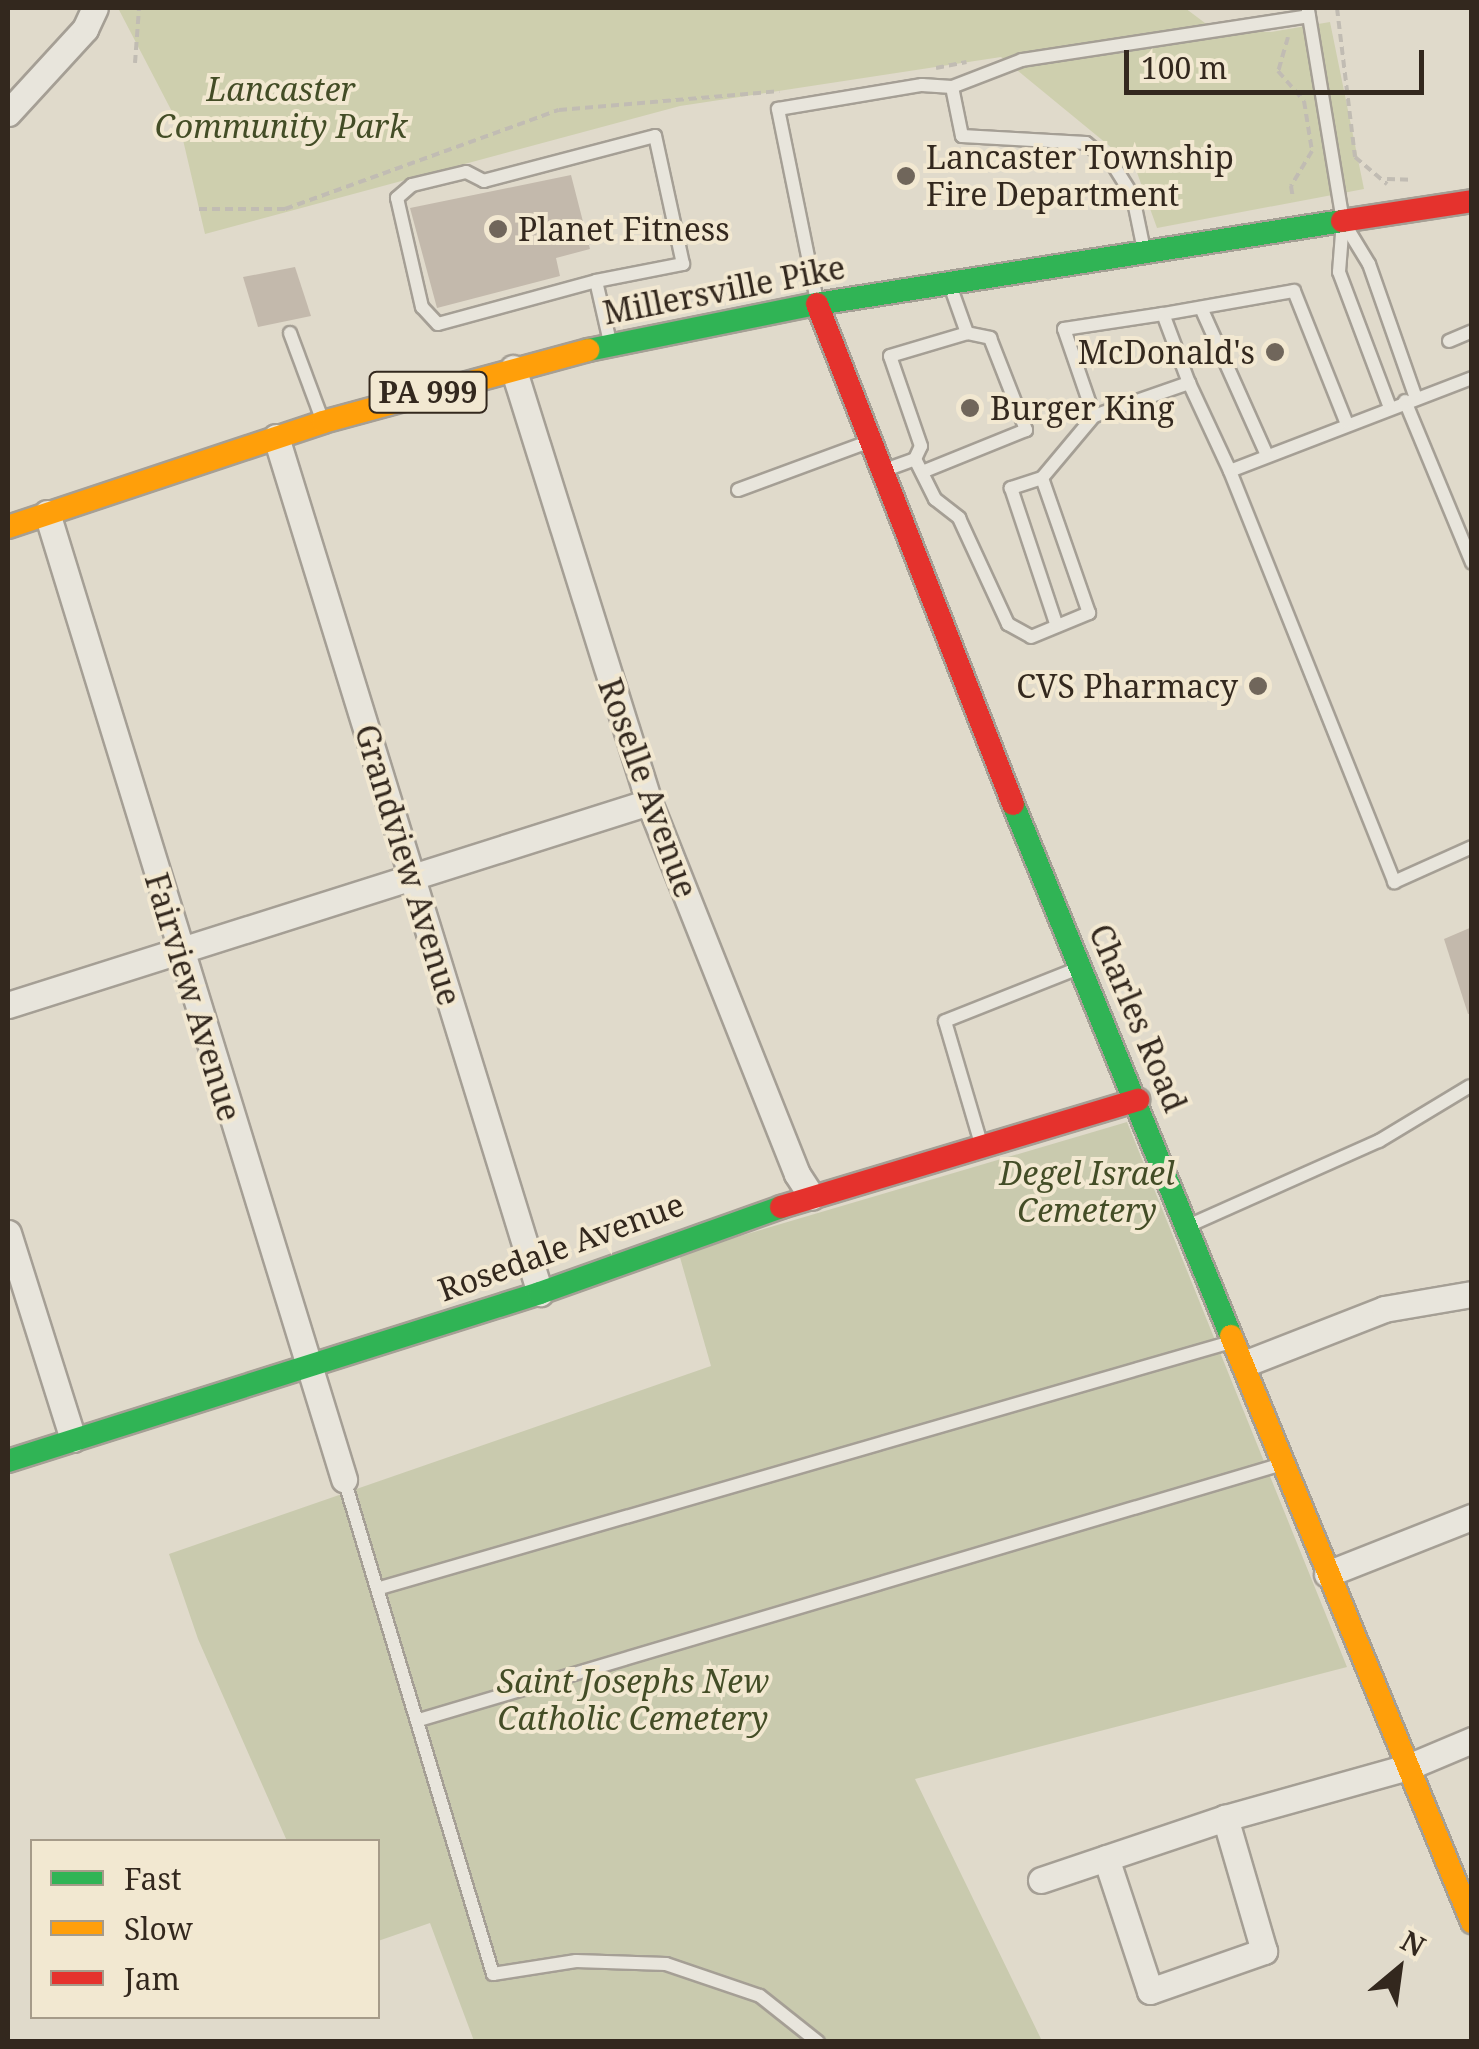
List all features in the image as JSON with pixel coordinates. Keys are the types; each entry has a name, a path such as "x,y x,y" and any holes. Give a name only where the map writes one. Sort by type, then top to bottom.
{"street":[{"path":"8,114 85,29 95,8"},
{"name":"Millersville Pike","path":"8,528 323,422 611,344 817,304 1472,202"},
{"name":"Charles Road","path":"817,304 1081,967 1472,1922"},
{"name":"Roselle Avenue","path":"513,368 650,802 797,1174 812,1197"},
{"name":"Grandview Avenue","path":"276,437 540,1293"},
{"name":"Fairview Avenue","path":"47,513 178,952 344,1479"},
{"path":"8,1005 650,802"},
{"name":"Rosedale Avenue","path":"8,1461 540,1293 703,1230 1138,1100"},
{"path":"8,1232 73,1439"},
{"path":"1239,1353 1384,1308 1472,1294"},
{"path":"1328,1574 1472,1517"},
{"path":"1041,1880 1225,1818 1408,1766 1472,1740"},
{"path":"1106,1858 1150,1991 1264,1951 1225,1818"}],"lane":[{"path":"817,304 778,109 922,85 952,86 1022,60 1308,12 1343,221 1338,272 1389,404"},
{"path":"952,86 962,136 1086,144 1114,166 1132,196 1145,253"},
{"path":"655,136 683,264 596,281 438,324 422,308 396,198 412,185 466,172 484,180 655,136"},
{"path":"1343,221 1368,264 1411,400 1472,563"},
{"path":"596,281 611,344"},
{"path":"949,284 967,332"},
{"path":"1094,416 1064,329 1202,310 1294,291 1346,422"},
{"path":"1202,310 1267,456"},
{"path":"1163,314 1394,882 1472,848"},
{"path":"1449,342 1472,331"},
{"path":"882,471 915,459 921,446 890,356 967,332 990,338 1026,430 922,472"},
{"path":"290,333 323,422"},
{"path":"1230,471 1389,404 1472,378"},
{"path":"1057,626 1011,488 1042,478 1094,416 1189,383"},
{"path":"738,490 871,442"},
{"path":"915,459 935,499 960,518 1008,624 1030,637 1088,612 1042,478"},
{"path":"982,1148 945,1021 1081,967"},
{"path":"1188,1226 1378,1141 1470,1086"},
{"path":"380,1588 1239,1353"},
{"path":"419,1720 1283,1464"},
{"path":"344,1479 380,1588 493,1974 576,1961 666,1964 760,1996 818,2042"}],"path":[{"path":"135,63 139,8"},
{"path":"1337,8 1355,157 1386,184"},
{"path":"1292,28 1278,71 1304,101 1312,151 1290,186 1294,198"},
{"path":"930,69 976,59"},
{"path":"198,209 285,209 456,152 559,110 791,90"}],"green space":[{"name":"Lancaster Community Park","path":"118,8 1185,8 1213,29 1271,32 1330,22 1364,189 1157,228 1135,167 1001,57 680,106 205,234 180,127"},
{"name":"Saint Josephs New Catholic Cemetery","path":"1127,1122 1347,1667 915,1779 1042,2041 474,2041 430,1923 380,1940 380,1839 286,1839 198,1639 169,1554 711,1366 679,1254"}],"building":[{"name":"Planet Fitness","path":"571,175 590,249 556,258 560,276 437,308 410,208"},
{"path":"295,267 311,316 258,327 243,277"},
{"path":"1472,927 1472,1013 1468,1014 1444,939"}],"traffic: fast":[{"path":"588,350 817,304 1342,221"},
{"path":"1013,804 1231,1336"},
{"path":"8,1461 540,1293 781,1207"}],"traffic: slow":[{"path":"8,527 323,422 588,350"},
{"path":"1231,1336 1472,1922"}],"traffic: jam":[{"path":"1342,221 1472,201"},
{"path":"817,304 1013,804"},
{"path":"781,1207 1138,1100"}],"place":[{"name":"Lancaster Township Fire Department","path":"906,176"},
{"name":"Planet Fitness","path":"498,229"},
{"name":"McDonald's","path":"1275,352"},
{"name":"Burger King","path":"970,408"},
{"name":"CVS Pharmacy","path":"1258,686"}],"park label":[{"name":"Degel Israel Cemetery","path":"1087,1192"}]}
